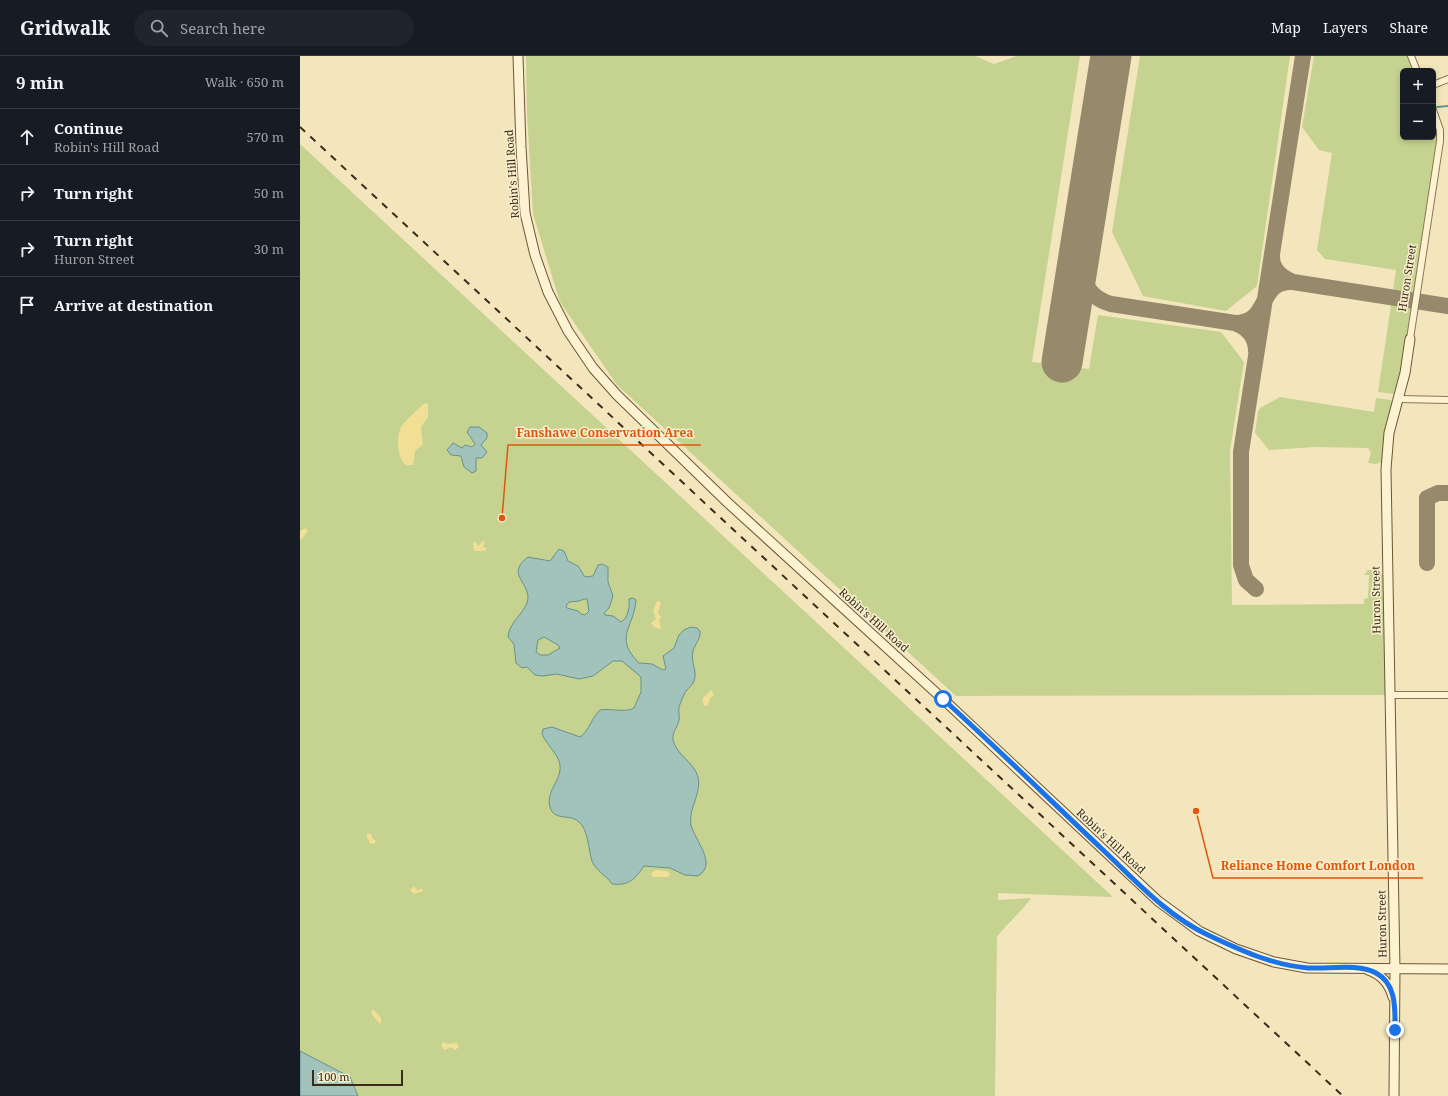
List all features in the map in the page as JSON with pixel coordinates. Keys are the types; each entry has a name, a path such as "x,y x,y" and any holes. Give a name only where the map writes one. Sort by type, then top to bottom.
{"main road":[{"name":"Robin's Hill Road","path":"518,56 525,213 535,255 548,292 568,331 593,368 617,396 728,502 950,706 1158,902 1199,931 1236,949 1274,962 1307,968 1448,969"},
{"name":"Huron Street","path":"1394,1096 1395,969 1386,469 1389,434 1399,399 1410,339"},
{"path":"1362,968 1376,973 1384,979 1391,990 1395,1002"}],"street":[{"path":"1411,56 1416,68"},
{"path":"1436,84 1448,79"},
{"name":"Huron Street","path":"1410,339 1440,142 1440,130 1436,119"},
{"path":"1399,399 1448,400"},
{"path":"1390,696 1448,695"}],"green space":[{"path":"526,56 975,56 994,64 1017,56 1080,56 1032,362 1089,369 1098,315 1221,332 1244,362 1230,451 1232,605 1364,604 1364,599 1368,598 1369,575 1364,575 1368,570 1378,571 1381,573 1383,578 1385,695 956,696 617,385 560,302 533,214 527,113"},
{"path":"1140,56 1290,56 1257,286 1226,311 1143,296 1112,232"},
{"path":"1314,56 1408,56 1413,68 1400,68 1400,140 1436,140 1436,138 1437,143 1414,291 1411,294 1393,289 1396,270 1325,259 1317,250 1332,153 1319,150 1302,127"},
{"path":"300,144 1113,897 998,893 998,900 1031,898 997,937 995,1096 300,1096"},
{"path":"1394,304 1412,307 1397,393 1394,394 1378,392 1391,305"},
{"path":"1280,397 1374,412 1376,398 1391,400 1394,405 1383,444 1383,461 1376,464 1368,463 1371,453 1368,448 1315,447 1269,450 1255,433 1258,411 1260,408"}],"sand":[{"path":"425,403 428,404 428,417 421,427 423,444 415,451 413,465 406,465 399,453 399,431 405,422"},
{"path":"306,528 308,531 300,541 300,531"},
{"path":"483,541 485,542 483,547 487,548 485,551 474,551 473,543 476,542 478,546"},
{"path":"657,601 661,603 658,613 661,617 659,621 661,627 659,629 651,623 656,619 653,611"},
{"path":"711,690 714,695 710,698 708,705 704,706 702,699"},
{"path":"367,833 371,834 373,839 376,841 374,844 370,843"},
{"path":"655,870 667,871 670,874 668,877 653,877 651,874"},
{"path":"414,886 417,890 422,889 423,891 414,894 410,890"},
{"path":"373,1009 381,1018 381,1024 371,1013"},
{"path":"443,1042 447,1044 457,1043 459,1047 455,1050 451,1047 445,1050 441,1046"}],"water":[{"path":"470,427 479,427 487,433 487,438 481,445 487,452 482,458 476,458 476,471 472,473 464,467 461,456 451,455 447,450 453,443 462,448 465,445 472,447 475,444 467,432"},
{"path":"559,549 564,551 568,561 578,566 585,577 593,576 598,565 602,564 608,567 608,582 613,596 609,608 604,613 605,615 613,616 621,622 628,612 629,599 633,598 636,600 626,639 627,646 631,654 639,663 652,664 663,670 666,669 663,656 674,648 679,635 684,630 691,627 697,628 700,631 700,637 692,655 695,678 685,692 679,709 678,725 673,737 675,746 693,767 698,777 699,783 691,813 691,825 704,852 706,865 704,871 698,876 685,875 670,868 644,866 638,875 631,881 623,884 612,884 592,861 586,834 582,825 574,819 558,816 550,807 550,795 557,779 560,767 558,758 542,734 543,729 552,727 580,737 586,731 600,710 627,710 634,708 641,692 641,677 622,661 613,661 593,676 579,679 557,674 542,676 535,675 527,667 522,668 516,663 514,644 508,637 509,631 511,626 525,608 528,598 525,587 518,573 519,568 528,557 550,561","holes":["587,599 589,611 585,615 567,608 566,606 569,602","544,637 558,645 560,648 548,655 540,655 536,652 538,640"]},
{"path":"300,1051 350,1077 358,1096 300,1096"}],"waterway":[{"path":"1437,107 1448,106"}],"taxiway":[{"path":"1256,589 1246,580 1241,565 1241,452 1303,56"},
{"path":"1089,204 1081,262 1087,288 1097,297 1111,304 1235,323"},
{"path":"1256,351 1253,337 1247,330 1235,323 1246,321 1254,316 1260,310 1268,294 1274,288 1282,283 1293,282 1285,278 1275,269 1272,262 1272,257"},
{"path":"1293,282 1448,306"},
{"path":"1427,563 1427,498 1438,493 1448,493"}],"runway":[{"path":"1062,362 1111,56"}],"railway":[{"path":"300,127 1343,1096"}],"place":[{"name":"Fanshawe Conservation Area","path":"502,518"},
{"name":"Reliance Home Comfort London","path":"1196,811"}],"route":[{"path":"943,699 1158,902 1199,931 1236,949 1274,962 1307,968 1362,968 1376,973 1384,979 1391,990 1395,1002 1395,1030"}]}
